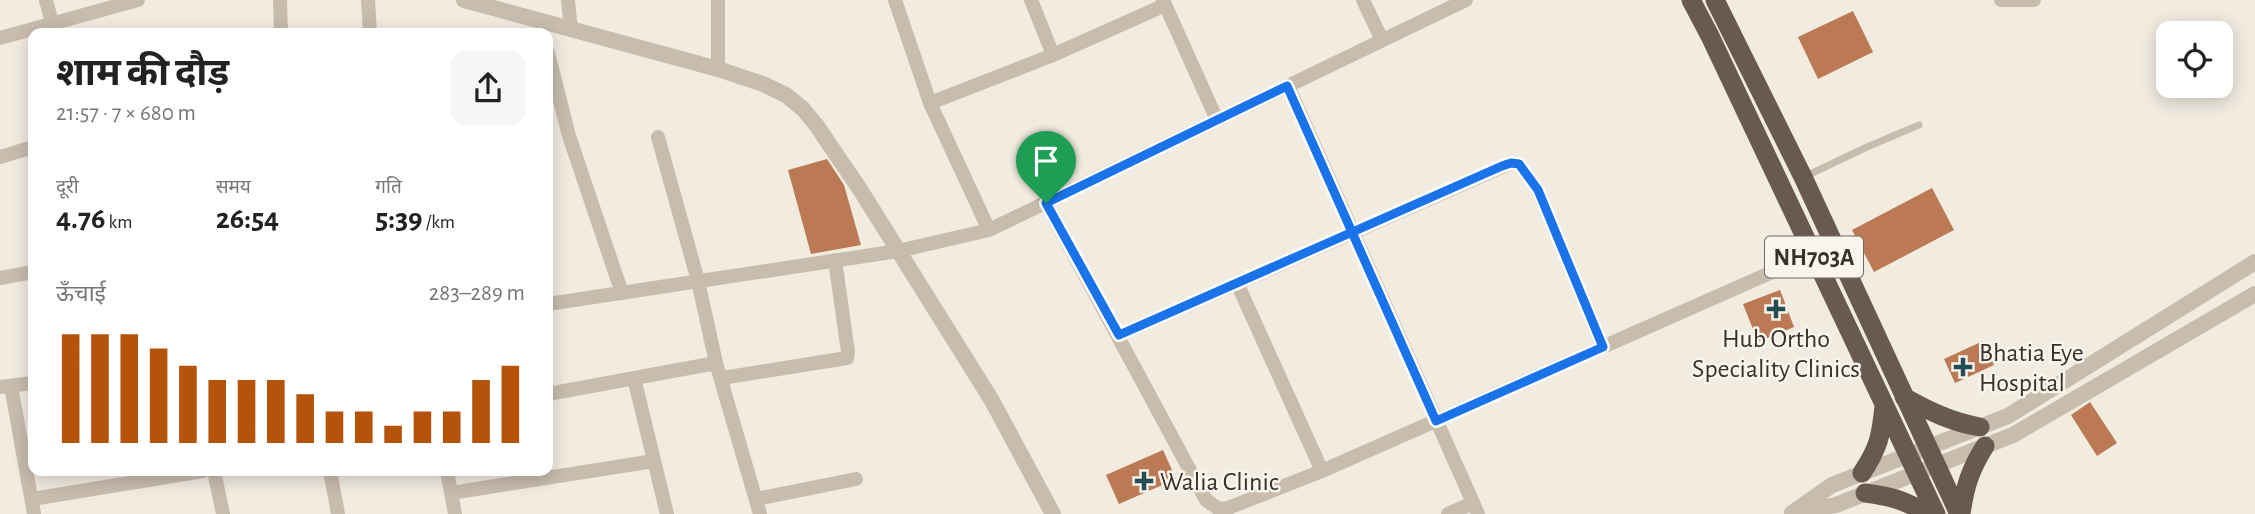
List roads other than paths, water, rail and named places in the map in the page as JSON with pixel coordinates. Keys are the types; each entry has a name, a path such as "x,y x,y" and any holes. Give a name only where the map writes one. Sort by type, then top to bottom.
{"highway":[{"name":"NH703A","path":"1691,0 1936,514"},
{"name":"NH703A","path":"1715,0 1803,177 1931,457 1960,514"},
{"path":"1904,397 1934,415 1982,437 1965,488 1960,514"},
{"path":"1862,473 1875,453 1881,437 1884,405"},
{"path":"1865,493 1892,496 1912,504 1926,514"}],"street":[{"path":"46,0 52,23"},
{"path":"35,28 138,0"},
{"path":"280,0 281,28"},
{"path":"368,0 370,28"},
{"path":"568,0 570,30"},
{"path":"718,0 718,69"},
{"path":"895,0 930,103 989,230"},
{"path":"1031,0 1054,55"},
{"path":"1363,0 1382,40"},
{"path":"553,303 898,251 989,230 1466,0"},
{"path":"2001,0 2034,0"},
{"path":"474,1 542,27"},
{"path":"930,103 1054,55 1164,2 1217,120"},
{"path":"553,28 570,30 718,69 763,84 786,95 803,109 817,126 992,399 1053,514"},
{"path":"0,38 28,30"},
{"path":"553,73 569,136 622,293"},
{"path":"1287,86 1475,508 1448,514"},
{"path":"658,137 698,281 716,362 760,514"},
{"path":"0,157 28,149"},
{"path":"1119,335 1511,163 1519,164 1538,190 1603,347"},
{"path":"1046,203 1206,500 1219,509 1228,508 1322,471 1813,254"},
{"path":"722,378 847,358 835,260"},
{"path":"1791,514 1832,485 1862,473 1912,464 1982,437 2008,416 2255,262"},
{"path":"0,278 28,273"},
{"path":"1237,284 1322,471"},
{"path":"1982,437 2013,435 2255,294"},
{"path":"553,393 716,362"},
{"path":"634,379 667,514"},
{"path":"28,384 5,387 34,514"},
{"path":"451,493 654,461"},
{"path":"1791,514 1836,505 1865,493 1912,464"},
{"path":"32,499 172,476"},
{"path":"215,476 223,514"},
{"path":"331,476 338,514"},
{"path":"448,476 455,514"},
{"path":"756,499 856,479"}],"lane":[{"path":"1803,177 1919,125"}],"place":[{"name":"Hub Ortho Speciality Clinics","path":"1776,309"},
{"name":"Bhatia Eye Hospital","path":"1963,367"},
{"name":"Walia Clinic","path":"1144,481"}]}
